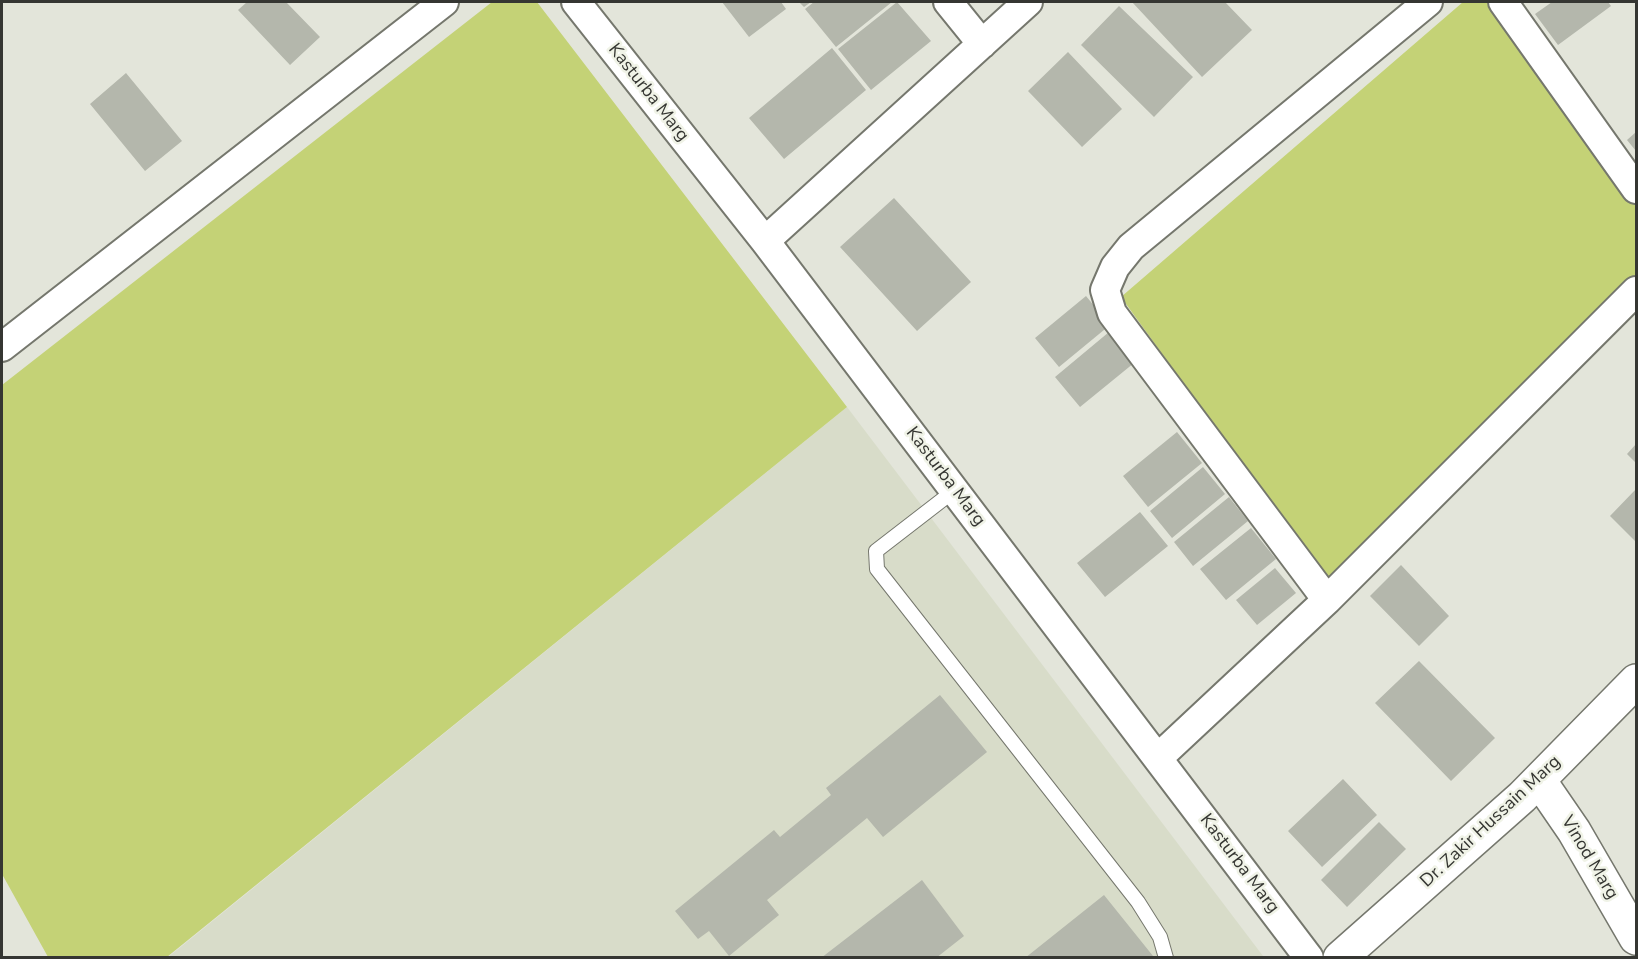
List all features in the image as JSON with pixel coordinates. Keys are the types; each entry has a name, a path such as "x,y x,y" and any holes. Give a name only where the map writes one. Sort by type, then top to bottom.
{"street":[{"path":"2,347 444,2"},
{"name":"Kasturba Marg","path":"576,2 765,241 1309,957"},
{"path":"948,2 982,44"},
{"path":"765,241 1028,2"},
{"path":"1327,600 1112,313 1105,290 1114,267 1131,247 1428,2"},
{"path":"1503,2 1636,189"},
{"path":"1159,757 1327,600 1636,291"},
{"name":"Dr. Zakir Hussain Marg","path":"1340,957 1539,780 1636,681"},
{"name":"Vinod Marg","path":"1539,780 1574,831 1636,938"}],"lane":[{"path":"955,489 876,551 877,569 1138,902 1160,937 1166,957"}],"shaded area":[{"path":"847,407 1263,956 1261,958 167,958"}],"green space":[{"path":"492,2 537,2 847,407 167,957 48,957 2,874 2,385"},
{"path":"1463,2 1503,2 1636,198 1636,283 1326,581 1121,297"}],"building":[{"path":"247,2 286,2 320,37 290,65 238,10"},
{"path":"722,2 781,2 786,9 749,37"},
{"path":"799,2 811,2 804,7"},
{"path":"814,2 892,2 836,47 805,9"},
{"path":"897,2 931,41 871,90 838,49"},
{"path":"1132,2 1225,2 1252,30 1202,77"},
{"path":"1552,2 1608,2 1611,6 1558,45 1535,14"},
{"path":"1119,6 1193,77 1154,117 1081,45"},
{"path":"832,48 866,90 784,159 749,118"},
{"path":"1068,52 1122,109 1082,147 1028,91"},
{"path":"126,73 182,141 145,171 90,104"},
{"path":"1636,132 1636,151 1627,140"},
{"path":"894,198 971,282 917,331 840,247"},
{"path":"1086,296 1110,325 1059,367 1035,338"},
{"path":"1109,332 1134,363 1080,407 1055,377"},
{"path":"1177,432 1202,463 1148,507 1123,476"},
{"path":"1636,444 1636,463 1627,454"},
{"path":"1203,467 1225,494 1172,538 1150,511"},
{"path":"1636,489 1636,542 1610,516"},
{"path":"1229,497 1248,521 1193,566 1174,542"},
{"path":"1140,512 1168,546 1105,597 1077,563"},
{"path":"1251,528 1276,559 1226,600 1200,569"},
{"path":"1401,565 1449,616 1419,646 1370,596"},
{"path":"1275,568 1296,593 1257,625 1236,600"},
{"path":"1419,661 1495,738 1451,781 1375,703"},
{"path":"940,695 987,752 883,837 867,818 767,900 779,915 729,956 709,931 698,939 675,911 774,830 780,837 831,795 826,788"},
{"path":"1343,779 1377,815 1322,867 1288,831"},
{"path":"1379,822 1406,849 1347,907 1321,880"},
{"path":"922,880 964,936 936,958 821,958"},
{"path":"1104,895 1153,956 1025,958"}]}
